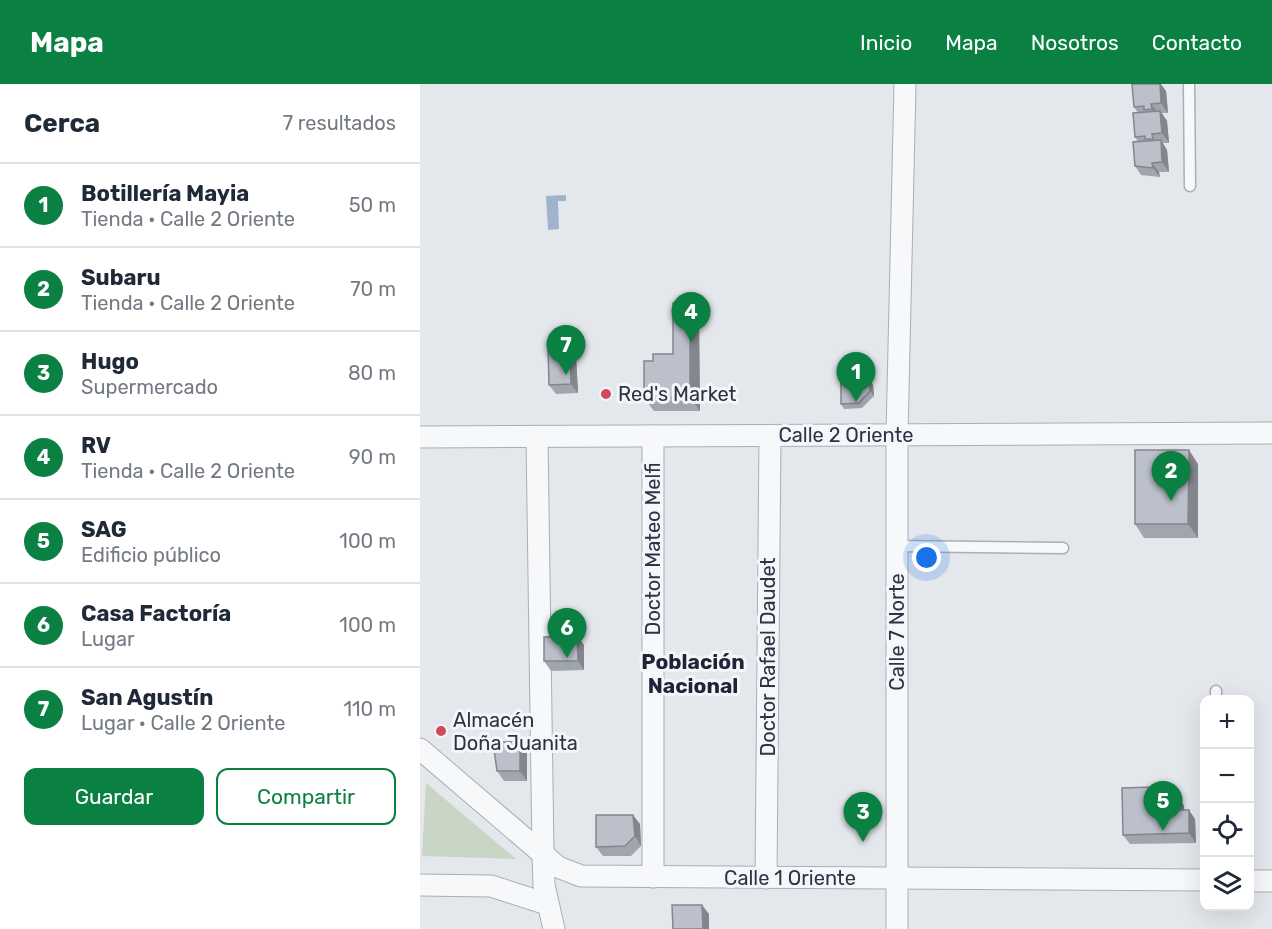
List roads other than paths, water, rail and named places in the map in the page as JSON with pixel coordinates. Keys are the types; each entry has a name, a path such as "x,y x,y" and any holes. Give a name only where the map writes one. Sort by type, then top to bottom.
{"street":[{"name":"Calle 7 Norte","path":"897,929 897,435 905,84"},
{"name":"Calle 2 Oriente","path":"420,437 1272,433"},
{"name":"Doctor Mateo Melfi","path":"653,436 653,877"},
{"name":"Doctor Rafael Daudet","path":"766,878 770,436"},
{"path":"537,437 543,854 547,904 554,929"},
{"name":"Calle 1 Oriente","path":"420,749 558,867 581,876 1200,880"},
{"path":"1254,881 1272,881"},
{"path":"420,885 491,886 547,904"}],"lane":[{"path":"1189,84 1190,186"},
{"path":"897,546 1064,548"}],"water":[{"path":"566,195 566,201 558,201 559,229 548,230 546,196"}],"place":[{"name":"RV","path":"691,342"},
{"name":"San Agustín","path":"566,375"},
{"name":"Red's Market","path":"606,394"},
{"name":"Botillería Mayia","path":"856,402"},
{"name":"Subaru","path":"1171,501"},
{"name":"Casa Factoría","path":"567,658"},
{"name":"Almacén Doña Juanita","path":"441,731"},
{"name":"SAG","path":"1163,831"},
{"name":"Hugo","path":"863,842"}],"district":[{"name":"Población Nacional","path":"693,674"}]}
